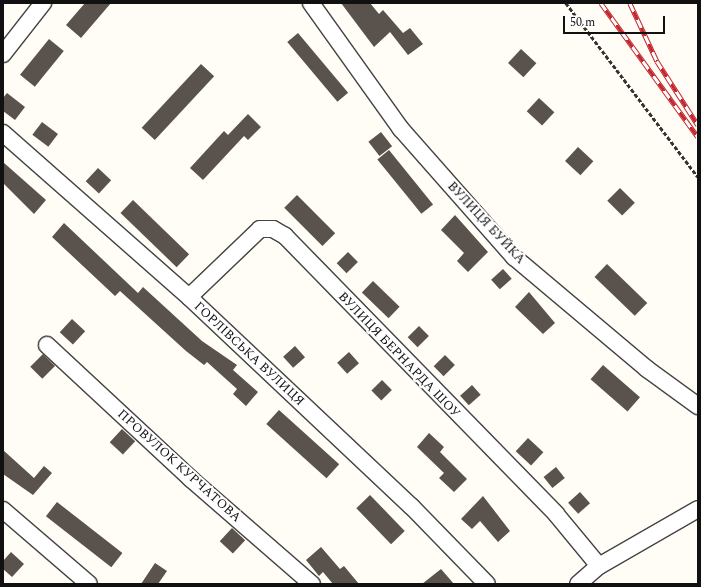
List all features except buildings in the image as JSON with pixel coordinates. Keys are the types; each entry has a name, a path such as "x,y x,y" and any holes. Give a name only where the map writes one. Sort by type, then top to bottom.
{"street":[{"path":"3,54 43,3"},
{"name":"ВУЛИЦЯ БУЙКА","path":"311,3 401,129 514,257 647,369 698,406"},
{"name":"ГОРЛІВСЬКА ВУЛИЦЯ","path":"3,133 189,297 412,507 487,584"},
{"name":"ВУЛИЦЯ БЕРНАРДА ШОУ","path":"189,297 260,229 273,229 286,236 556,514 599,566"},
{"name":"ПРОВУЛОК КУРЧАТОВА","path":"47,345 191,479 312,584"},
{"path":"578,584 599,566 698,509"},
{"path":"3,510 89,584"}],"path":[{"path":"566,3 698,177"}],"railway":[{"path":"601,3 698,137"},
{"path":"630,3 657,61 698,125"}]}
